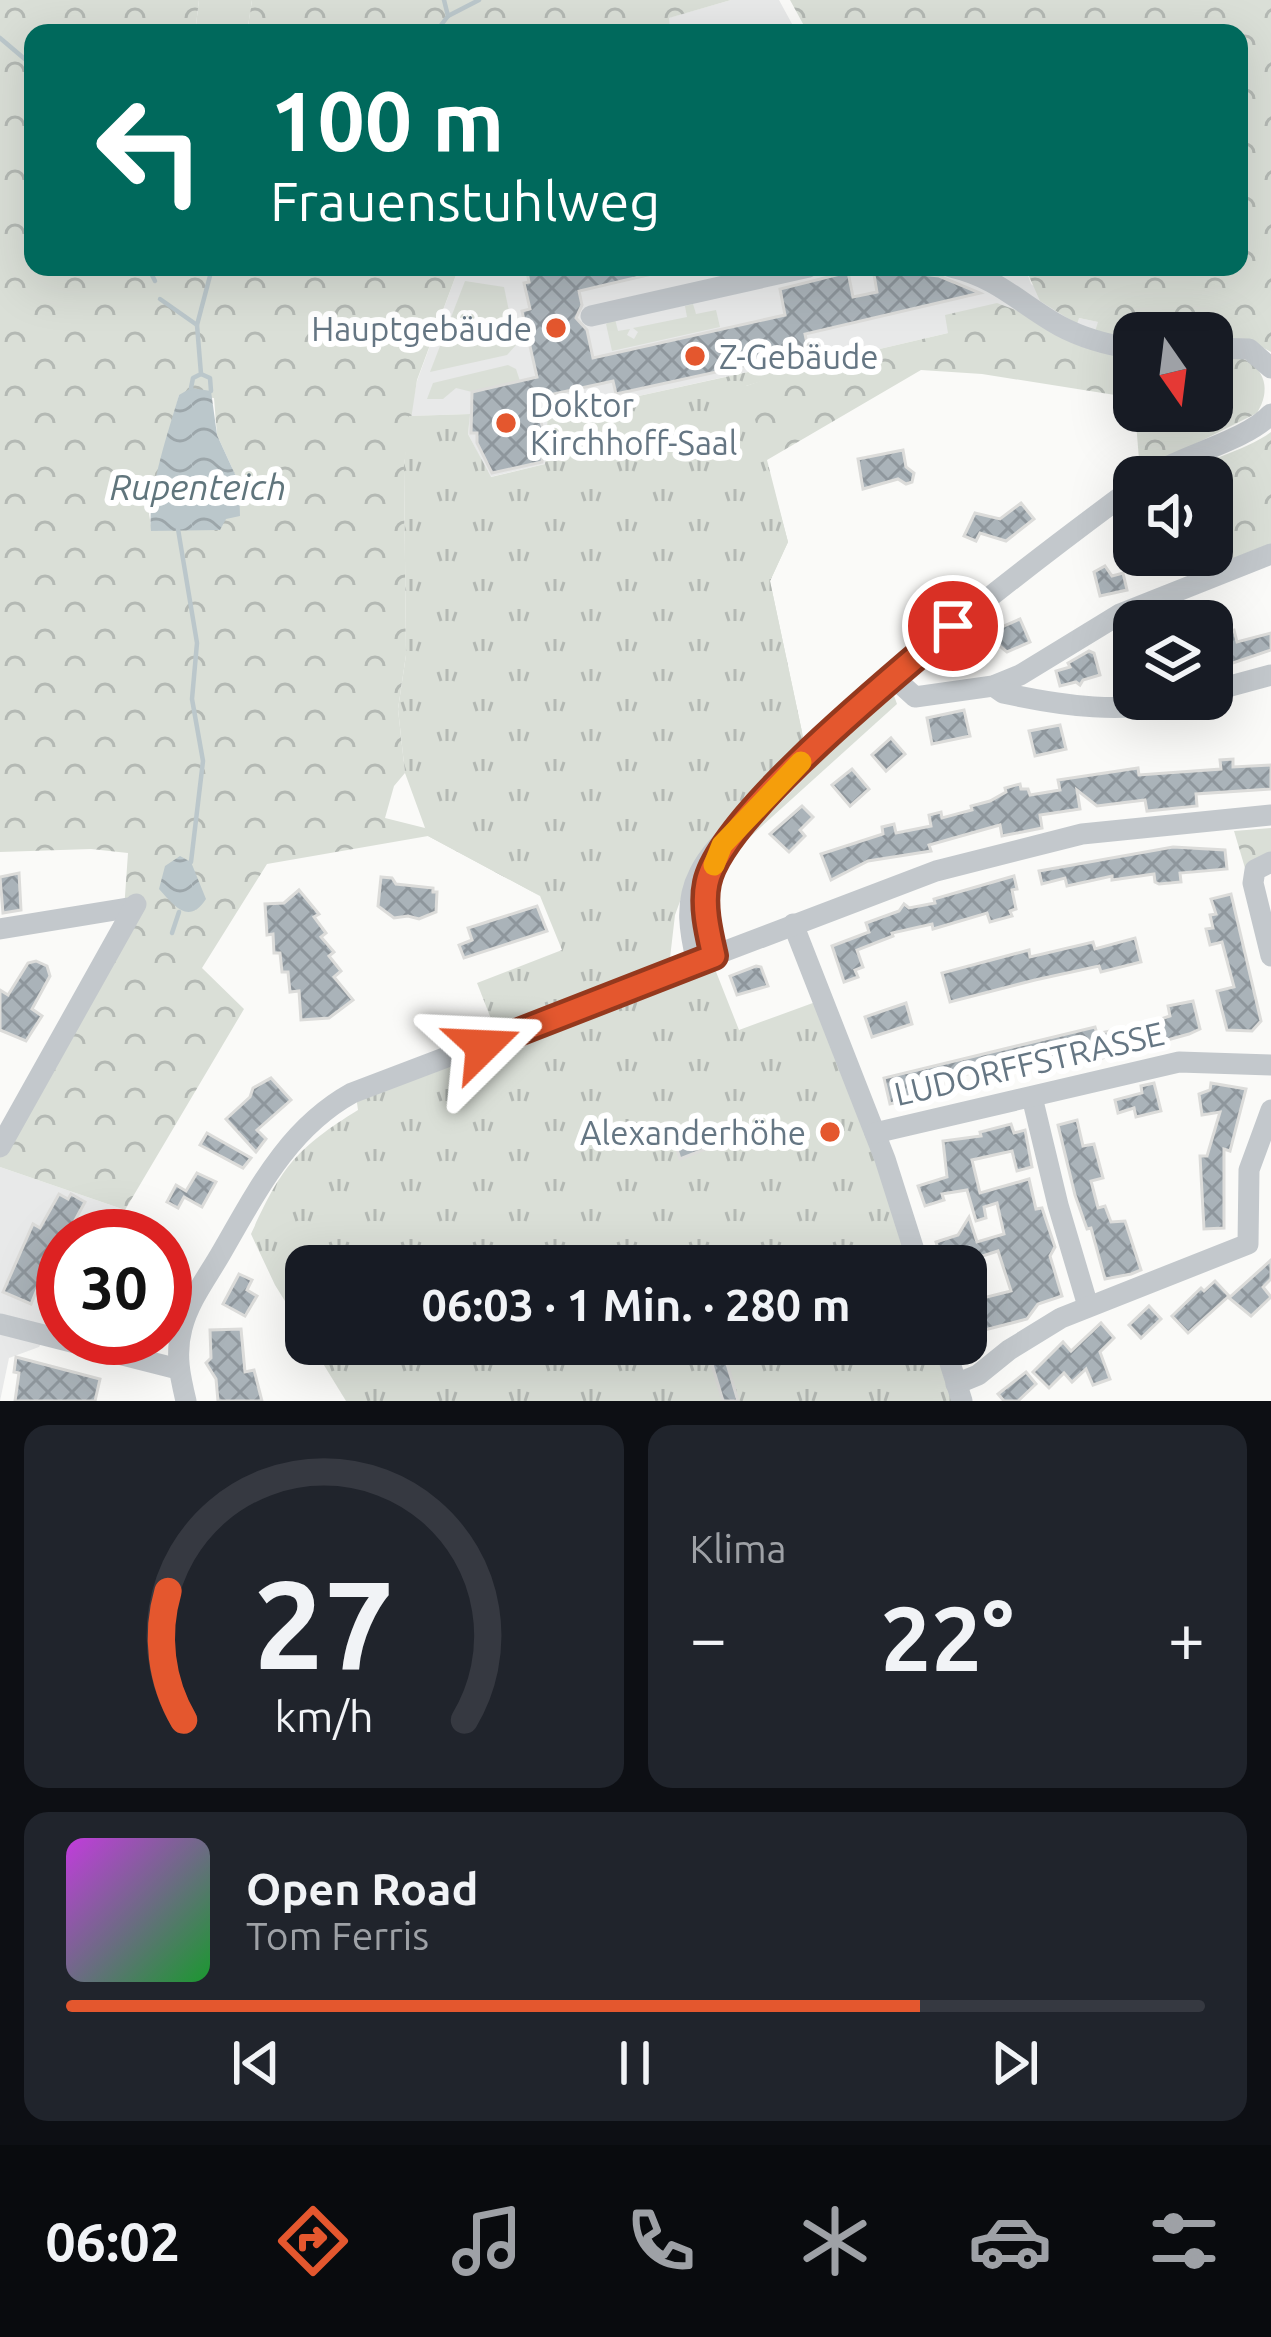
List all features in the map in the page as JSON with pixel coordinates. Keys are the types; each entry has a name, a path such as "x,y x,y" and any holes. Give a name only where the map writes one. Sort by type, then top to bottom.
{"street":[{"path":"591,316 769,276"},
{"path":"977,276 1000,284 1076,334 1113,346"},
{"path":"1233,349 1249,350 1271,368"},
{"path":"1186,456 1257,427 1271,414"},
{"path":"705,960 689,913 700,872 722,845 807,755 893,677 989,595 1113,503"},
{"path":"893,677 915,697 993,686 1020,675 1120,614 1271,554"},
{"path":"1233,686 1271,675"},
{"path":"993,686 1003,693 1090,709 1113,708"},
{"path":"186,1401 178,1369 182,1326 194,1298 278,1157 328,1107 352,1094 936,871 1082,834 1271,815"},
{"path":"1271,862 1256,870 1252,883 1271,956"},
{"path":"0,929 135,906 0,1147"},
{"path":"793,924 875,1133 912,1245"},
{"name":"LUDORFFSTRASSE","path":"875,1133 1179,1062 1271,1065"},
{"path":"1033,1096 1088,1306"},
{"path":"959,1393 1034,1333 1088,1306 1248,1244 1249,1170 1271,1110"},
{"path":"0,1324 178,1369"}],"shaded area":[{"path":"731,0 779,0 792,24 669,24 668,18"},
{"path":"456,276 1028,276 1031,284 1079,318 1099,322 1087,348 948,333 794,369 792,362 616,401 606,396 548,408 545,464 490,477 468,434 469,414 410,416 417,381"},
{"path":"0,1167 122,1209 36,1209 36,1348 9,1358 0,1401"}],"green space":[{"path":"0,0 199,0 196,24 24,24 24,276 456,276 417,380 404,465 406,655 398,709 405,773 394,786 385,818 425,828 540,896 428,836 267,864 202,968 244,1009 122,1209 0,1167 0,1129 124,910 128,853 91,849 0,852","holes":["179,395 214,398 217,435 239,483 193,527 152,531 149,514"]},
{"path":"199,0 252,0 248,24 196,24"},
{"path":"252,0 731,0 669,18 670,24 248,24"},
{"path":"790,0 1271,0 1271,352 1249,340 1233,339 1233,312 1113,312 1113,337 1095,331 1098,322 1079,318 1077,324 1040,301 1029,276 1248,276 1248,24 803,24"},
{"path":"465,281 504,287 516,345 507,355 430,372"},
{"path":"997,303 1113,348 1113,395 982,374 921,370 767,460 788,542 770,581 802,732 507,519 746,386 794,369 948,333 945,315"},
{"path":"693,304 696,314 716,310 720,327 612,351 606,324 615,319 618,331 630,329 627,335 634,339 638,332 633,328 687,317 685,306"},
{"path":"1233,358 1256,368 1265,389 1257,413 1233,425"},
{"path":"793,362 794,371 746,386 788,542 770,581 805,746 691,871 675,915 670,958 495,1029 477,983 562,950 540,896 428,836 405,773 398,709 406,655 404,465 409,416 470,414 468,434 491,477 545,464 548,408 606,396 616,401"},
{"path":"508,365 516,369 520,381 472,392 456,388 443,399 427,399 433,383"},
{"path":"1137,432 1219,432 1171,456 1139,456"},
{"path":"1271,432 1271,549 1233,562 1233,456 1222,456"},
{"path":"893,693 897,704 721,863 887,694"},
{"path":"1271,828 1271,854 1245,868 1234,831"},
{"path":"711,959 739,1030 821,1000 908,1245 285,1245 285,1301 251,1234 281,1176 304,1149 358,1110 356,1096"},
{"path":"324,1365 947,1365 958,1401 346,1401"}],"water":[{"name":"Rupenteich","path":"191,388 211,391 217,435 239,483 240,516 226,519 220,530 151,531 152,499 164,445 179,395"},
{"path":"180,856 191,862 206,899 194,911 182,911 159,889 165,866"}],"building":[{"path":"528,276 643,276 579,291 582,305 576,318 587,330 593,358 785,315 780,289 832,276 849,276 853,297 877,292 874,276 939,276 980,293 805,334 810,357 795,360 794,355 616,394 613,381 535,398 544,416 540,420 542,462 492,473 477,433 471,433 472,392 537,377 522,311 530,309 524,283 529,282"},
{"path":"903,450 906,467 914,473 912,482 898,479 863,489 858,459"},
{"path":"1021,503 1034,519 1006,541 980,533 976,541 964,536 975,513 1000,519"},
{"path":"1105,566 1112,576 1124,576 1127,590 1100,596 1094,572"},
{"path":"1020,619 1030,642 1007,652 996,643 997,629"},
{"path":"1233,630 1237,642 1271,633 1271,650 1233,663"},
{"path":"1089,651 1094,653 1100,675 1080,685 1060,686 1056,671 1070,667 1068,663"},
{"path":"964,710 970,736 932,744 927,718"},
{"path":"1060,725 1066,749 1035,756 1029,731"},
{"path":"891,738 905,754 886,771 872,755"},
{"path":"1233,759 1233,767 1271,765 1271,789 1196,794 1197,806 1147,811 1145,800 1097,806 1077,790 1080,809 1040,815 1042,828 1002,836 1000,825 929,845 931,851 868,861 831,880 821,854 883,834 882,827 894,824 896,833 931,826 929,815 941,812 942,818 972,810 971,806 1020,784 1030,795 1060,790 1058,780 1138,768 1139,775 1221,769 1220,760"},
{"path":"852,769 869,789 850,806 832,785"},
{"path":"802,806 813,817 800,830 805,836 789,852 770,834"},
{"path":"1173,847 1225,850 1227,869 1180,873 1181,882 1159,884 1154,874 1112,880 1112,876 1067,886 1065,878 1042,884 1039,871"},
{"path":"19,873 21,910 3,913 0,877"},
{"path":"1014,876 1016,909 1010,911 1012,916 990,922 987,913 933,929 932,924 892,933 857,950 863,967 855,970 858,977 844,982 832,946 869,932 866,923 899,911 904,904 909,908 935,903 934,899"},
{"path":"381,877 392,878 396,884 433,888 436,912 419,919 394,918 378,906"},
{"path":"299,890 319,914 314,917 326,933 321,937 341,971 334,977 353,1000 329,1018 301,1020 299,991 290,992 288,972 282,972 280,953 274,953 273,934 267,935 265,904 284,903"},
{"path":"1231,894 1261,1021 1252,1031 1227,1030 1217,991 1234,987 1222,942 1210,945 1206,929 1213,928 1210,915 1216,914 1211,899"},
{"path":"537,906 547,931 464,958 459,945 472,940 468,928"},
{"path":"1135,938 1141,962 1101,972 1099,966 950,1002 942,973 1029,950 1030,957 1093,942 1095,949"},
{"path":"28,963 47,966 50,976 32,1009 42,1016 26,1041 0,1030 0,990 8,995"},
{"path":"761,967 768,986 737,995 730,976"},
{"path":"1193,1001 1200,1029 1189,1034 1102,1058 1101,1051 973,1082 971,1073 942,1080 945,1091 890,1104 884,1078 1095,1027 1097,1034 1158,1020 1170,1016 1168,1006"},
{"path":"906,1003 912,1024 872,1037 865,1017"},
{"path":"271,1078 291,1100 257,1130 266,1139 256,1152 226,1119 250,1097 253,1088"},
{"path":"1154,1083 1161,1111 1136,1117 1134,1108 1118,1113 1115,1100 1142,1093 1141,1086"},
{"path":"1211,1083 1246,1089 1230,1151 1224,1149 1224,1228 1204,1229 1200,1156 1207,1156 1220,1112 1202,1115 1199,1094 1210,1090"},
{"path":"1077,1120 1083,1146 1094,1144 1103,1178 1091,1181 1098,1208 1105,1206 1111,1222 1125,1221 1141,1270 1131,1274 1105,1279 1091,1228 1087,1229 1075,1195 1058,1125"},
{"path":"1011,1124 1014,1133 1025,1130 1032,1167 1017,1171 1012,1151 972,1160 980,1193 1029,1179 1036,1209 1042,1208 1055,1247 1050,1256 1062,1296 1038,1304 1027,1319 987,1329 987,1297 1011,1291 998,1251 987,1255 987,1245 936,1242 958,1235 969,1217 977,1242 1004,1234 997,1203 984,1207 986,1218 976,1221 967,1190 942,1194 944,1200 925,1206 918,1186 947,1177 943,1141 981,1136 980,1132"},
{"path":"207,1133 251,1158 243,1168 200,1145"},
{"path":"709,1133 713,1146 680,1159 675,1143"},
{"path":"197,1173 216,1182 202,1207 184,1197 178,1208 167,1202 176,1185 186,1191"},
{"path":"59,1194 85,1202 81,1209 51,1209"},
{"path":"33,1224 36,1292 31,1304 3,1292"},
{"path":"1271,1260 1271,1279 1263,1287 1271,1297 1251,1316 1229,1298"},
{"path":"239,1274 252,1280 247,1290 257,1296 245,1316 223,1304"},
{"path":"1215,1281 1229,1296 1188,1333 1172,1316"},
{"path":"1149,1306 1161,1319 1141,1338 1129,1325"},
{"path":"1101,1323 1114,1338 1100,1352 1110,1379 1093,1385 1086,1369 1072,1382 1064,1373 1049,1388 1033,1372 1063,1342 1071,1351"},
{"path":"241,1329 245,1372 254,1370 262,1401 218,1401 216,1379 206,1363 211,1358 210,1330"},
{"path":"16,1357 100,1379 95,1401 15,1401 19,1373 14,1372"},
{"path":"712,1365 727,1365 738,1401 723,1401"},
{"path":"1026,1372 1036,1384 1018,1401 1004,1401 998,1394"}],"waterway":[{"path":"444,0 448,16"},
{"path":"442,24 479,0"},
{"path":"0,38 24,58"},
{"path":"152,276 155,281"},
{"path":"191,388 193,378 201,374 197,325 210,276"},
{"path":"160,299 197,325"},
{"path":"201,374 210,378 211,391"},
{"path":"178,529 197,643 192,699 203,761 191,862"},
{"path":"172,933 179,912"}],"slow traffic":[{"path":"714,865 722,845 801,762"}],"place":[{"name":"Hauptgebäude","path":"556,328"},
{"name":"Z-Gebäude","path":"695,356"},
{"name":"Doktor Kirchhoff-Saal","path":"506,423"},
{"name":"Alexanderhöhe","path":"830,1132"}],"route":[{"path":"483,1046 714,956 706,884 722,845 807,755 953,626"}]}
